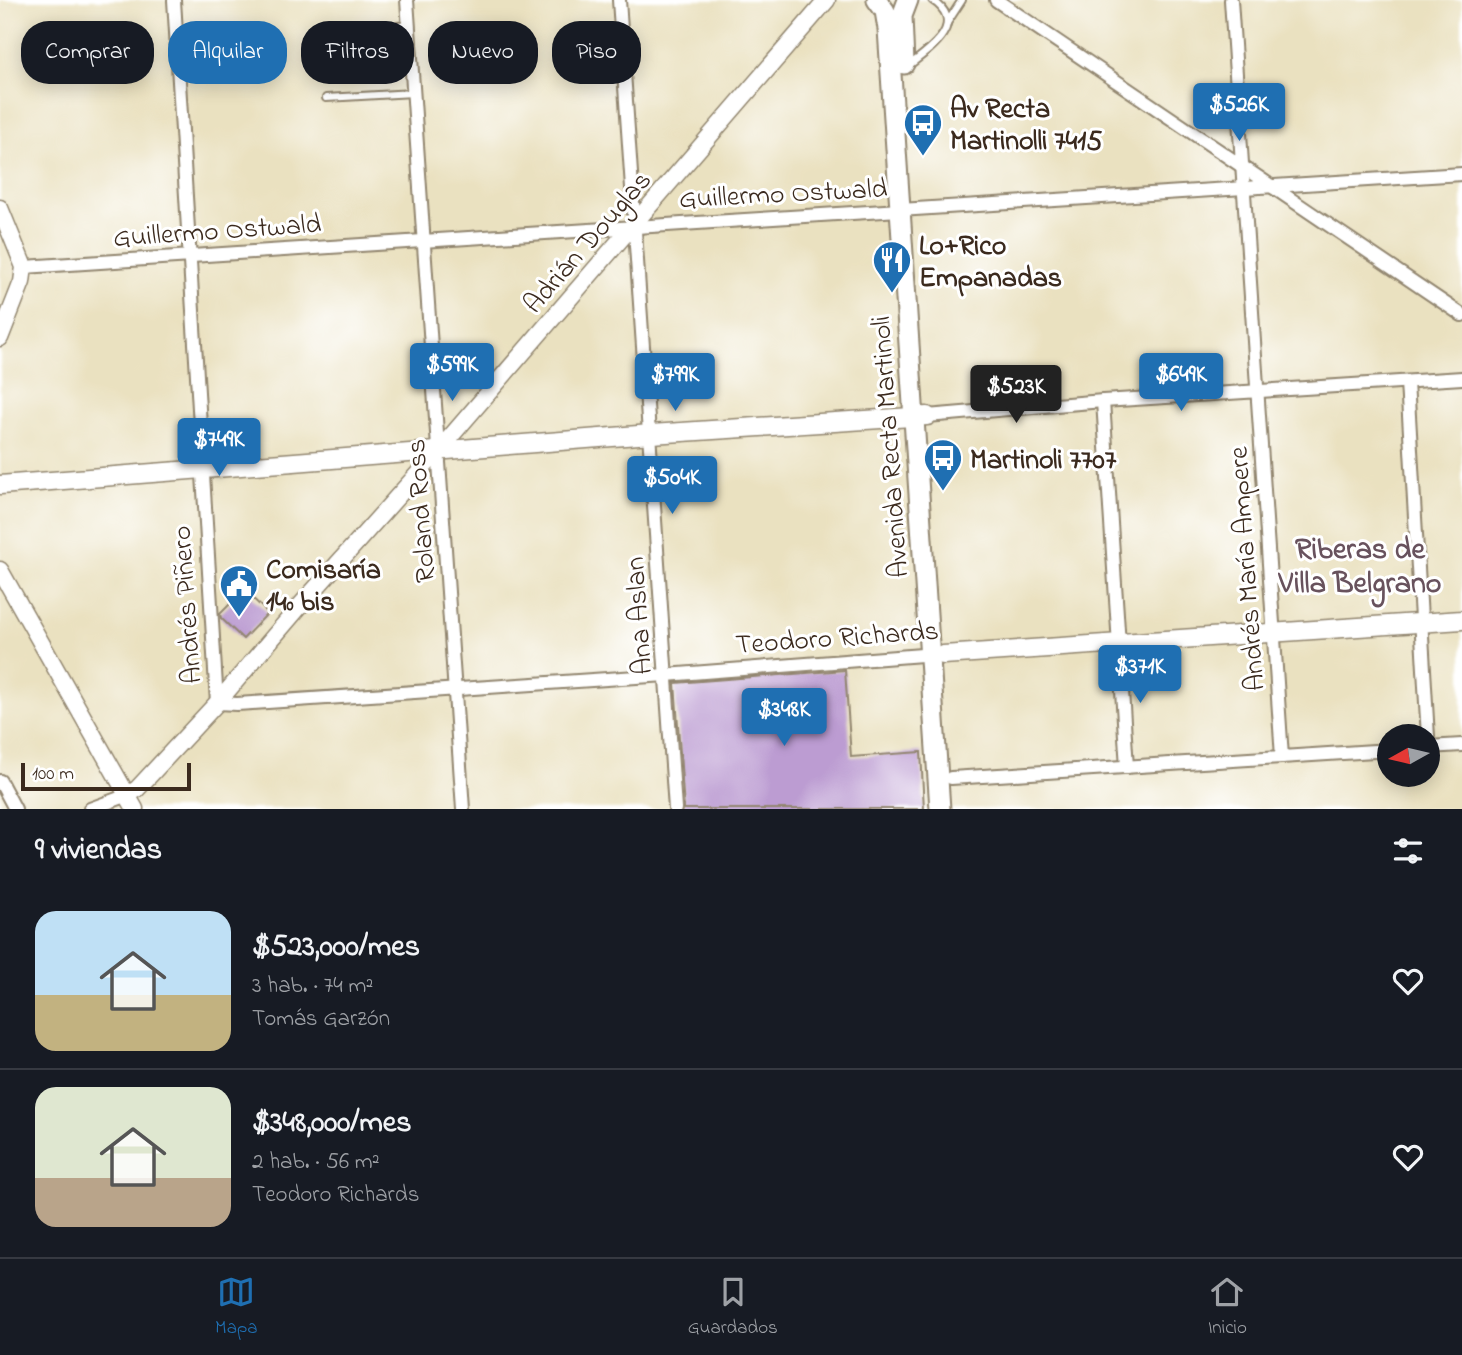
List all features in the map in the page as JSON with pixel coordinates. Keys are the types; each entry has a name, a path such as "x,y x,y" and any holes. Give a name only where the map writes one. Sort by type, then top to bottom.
{"main road":[{"path":"878,0 906,0"},
{"name":"Avenida Recta Martinoli","path":"878,0 887,17 906,210 937,654 953,809"},
{"name":"Avenida Recta Martinoli","path":"906,0 902,16 906,210"},
{"path":"0,485 650,434 920,417"},
{"name":"Teodoro Richards","path":"937,654 1119,645 1462,620"},
{"name":"Avenida Recta Martinoli","path":"937,654 940,809"}],"street":[{"name":"Andrés Piñero","path":"174,0 217,703"},
{"name":"Roland Ross","path":"407,0 409,21"},
{"name":"Ana Aslan","path":"619,0 675,809"},
{"name":"Adrián Douglas","path":"132,802 137,789 217,703 439,450 827,0"},
{"path":"996,0 1462,315"},
{"name":"Andrés María Ampere","path":"1231,0 1282,757"},
{"name":"Roland Ross","path":"412,84 463,809"},
{"name":"Guillermo Ostwald","path":"24,267 635,225 1244,190 1462,174"},
{"path":"0,208 24,267 22,282 0,337"},
{"path":"920,417 1103,401 1462,378"},
{"path":"1407,382 1427,724"},
{"path":"1103,401 1127,767"},
{"path":"0,570 132,802 90,809"},
{"name":"Teodoro Richards","path":"217,703 666,676 937,654"},
{"path":"1440,746 1462,745"},
{"path":"951,778 1377,751"},
{"path":"0,781 15,809"}],"lane":[{"path":"932,0 945,14 947,23"},
{"path":"904,69 935,46 962,0"},
{"path":"326,97 413,93"}],"building":[{"path":"244,590 268,613 243,639 220,614"},
{"path":"845,670 851,757 921,752 924,809 684,809 675,683"}],"place":[{"name":"Av Recta Martinolli 7415","path":"923,157"},
{"name":"Lo+Rico Empanadas","path":"892,294"},
{"name":"Martinoli 7707","path":"943,492"},
{"name":"Comisaría 14º bis","path":"239,618"}],"district":[{"name":"Riberas de Villa Belgrano","path":"1360,565"}]}
